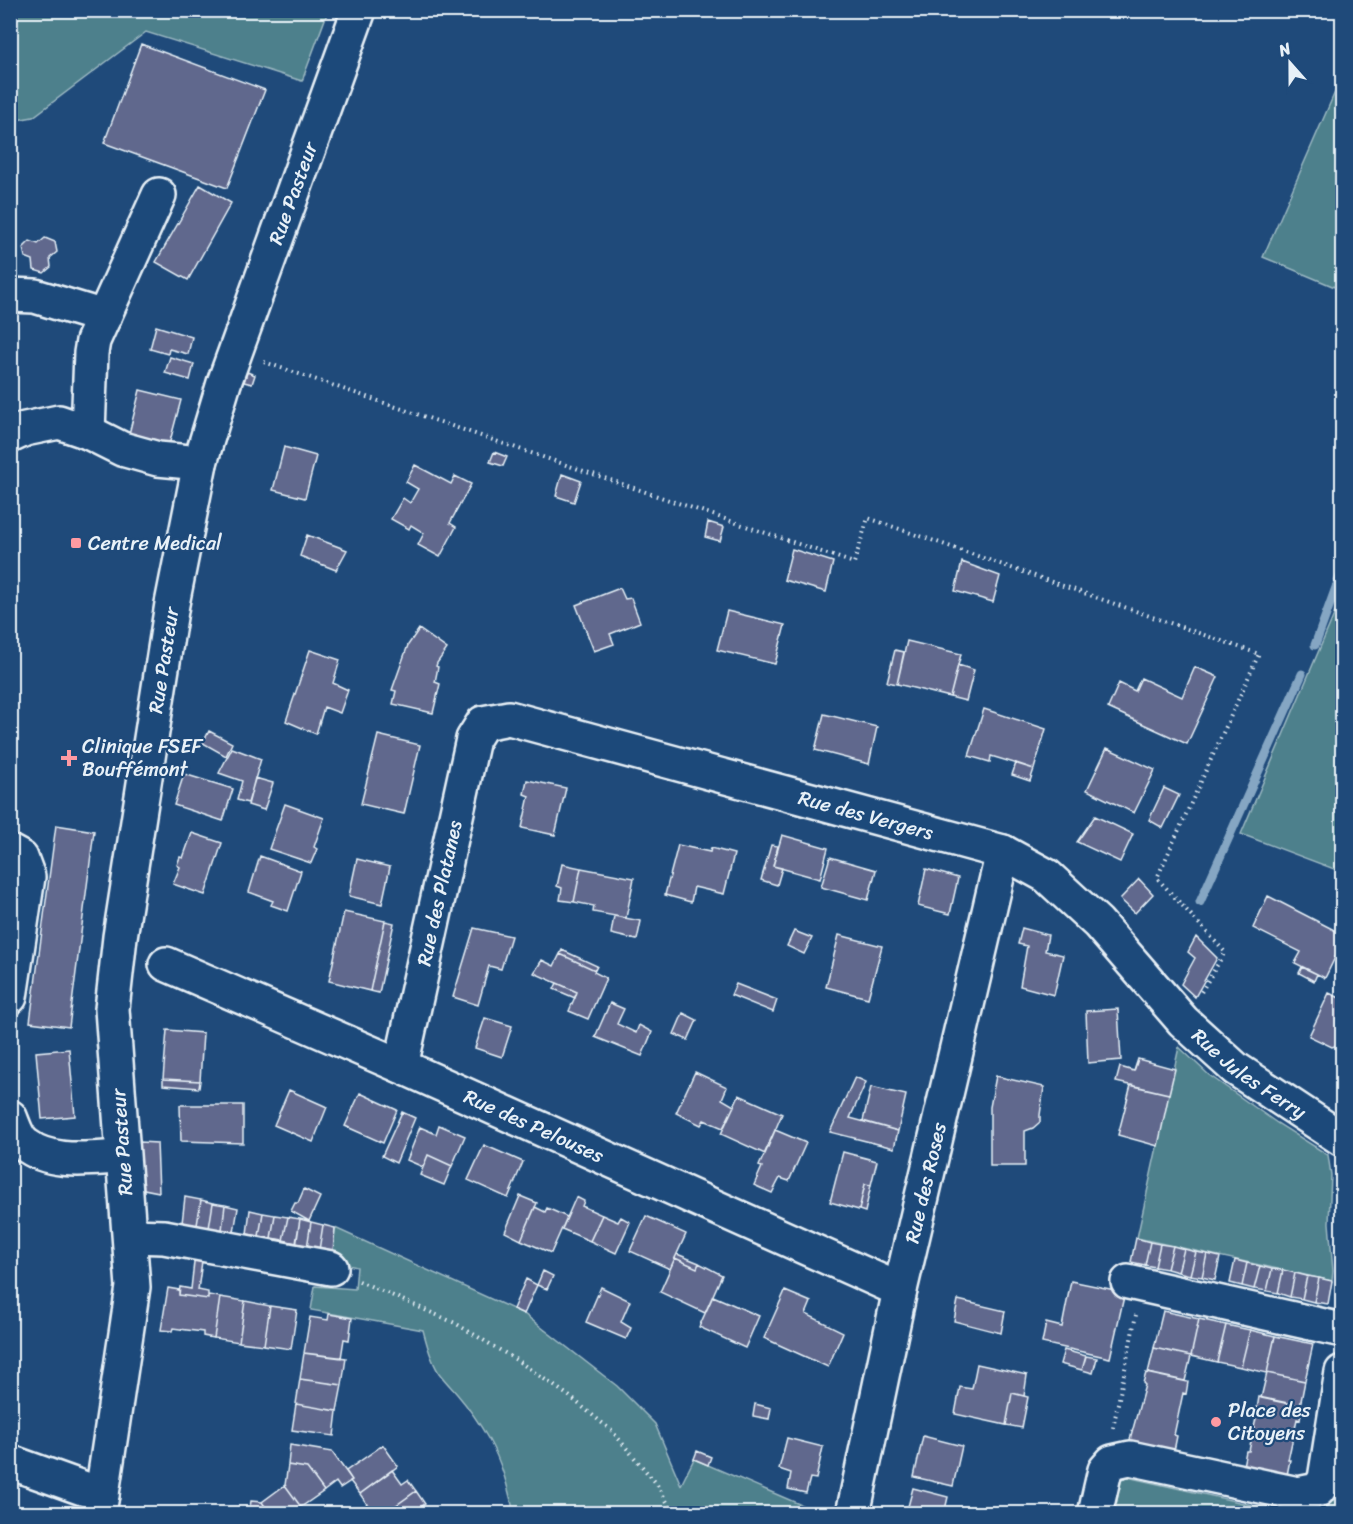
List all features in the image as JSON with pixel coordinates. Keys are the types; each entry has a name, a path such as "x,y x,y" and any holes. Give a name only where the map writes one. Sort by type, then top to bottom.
{"street":[{"name":"Rue Pasteur","path":"100,1504 133,1287 112,1009 120,937 172,604 200,463 224,383 359,10"},
{"path":"74,427 93,341 159,195"},
{"path":"10,295 34,296 104,317"},
{"path":"10,414 74,427 122,449 158,459 200,463"},
{"path":"10,436 25,429 74,427"},
{"name":"Rue des Vergers","path":"483,723 509,718 1003,852 1047,876 1098,923 1185,1023"},
{"name":"Rue des Platanes","path":"401,1066 473,739 483,723"},
{"path":"10,852 21,858 28,878 10,997"},
{"name":"Rue des Roses","path":"853,1514 900,1290 1003,852"},
{"name":"Rue des Pelouses","path":"166,964 401,1066 900,1290"},
{"name":"Rue Jules Ferry","path":"1185,1023 1236,1069 1342,1139"},
{"path":"10,1117 24,1145 44,1155 60,1158 122,1157"},
{"path":"130,1236 164,1237 331,1268"},
{"path":"1135,1283 1342,1330"},
{"path":"1095,1514 1105,1470 1112,1462 1130,1458 1298,1494 1318,1490 1334,1471 1342,1372"},
{"path":"10,1462 100,1504"}],"path":[{"path":"235,353 854,563 868,518 1259,654 1157,878 1225,952 1185,1023"},
{"path":"331,1268 455,1323 518,1361 569,1396 612,1431 656,1483 674,1514"},
{"path":"1105,1470 1135,1283"}],"green space":[{"path":"11,10 328,11 302,81 146,32 33,117 11,121"},
{"path":"1342,76 1342,290 1263,257"},
{"path":"1342,596 1342,872 1241,834"},
{"path":"1179,1047 1209,1075 1277,1123 1328,1155 1331,1175 1329,1223 1332,1281 1137,1238"},
{"path":"335,1228 524,1314 617,1386 655,1424 681,1485 694,1459 820,1513 514,1513 494,1449 470,1410 439,1373 431,1358 423,1330 311,1310 315,1286 355,1289 357,1267 332,1261"},
{"path":"1127,1477 1288,1513 1316,1508 1342,1494 1341,1513 1114,1514 1121,1481"}],"building":[{"path":"141,44 265,90 227,188 104,143"},
{"path":"200,185 231,203 188,280 156,262"},
{"path":"45,238 55,242 57,252 50,258 51,267 44,273 34,270 33,260 25,257 23,248 30,241 38,244"},
{"path":"156,326 192,337 188,354 169,349 168,354 150,349"},
{"path":"170,357 194,364 190,380 165,373"},
{"path":"247,372 255,375 252,384 244,382"},
{"path":"140,390 181,400 169,445 129,434"},
{"path":"284,447 316,456 305,498 273,490"},
{"path":"494,452 507,457 503,466 490,462"},
{"path":"415,465 451,484 455,476 471,484 450,523 456,527 440,557 418,545 424,533 411,525 409,529 391,519 403,498 410,503 418,489 406,482"},
{"path":"562,474 581,481 574,502 556,496"},
{"path":"708,522 724,527 720,541 705,537"},
{"path":"307,535 347,550 336,570 300,556"},
{"path":"792,549 833,562 826,592 784,580"},
{"path":"962,562 1000,576 993,602 955,591"},
{"path":"620,588 625,599 631,598 640,622 610,634 614,644 594,651 576,605"},
{"path":"727,611 785,625 775,664 717,650"},
{"path":"419,629 447,649 436,666 438,667 435,682 440,684 433,713 393,704 396,691 392,690 408,645"},
{"path":"907,641 961,654 950,697 897,684"},
{"path":"310,650 340,660 333,683 348,690 340,713 324,707 316,734 286,721"},
{"path":"895,650 904,652 897,684 887,682"},
{"path":"958,665 974,670 966,701 950,697"},
{"path":"1195,667 1218,677 1187,744 1108,708 1119,683 1135,691 1141,678 1182,697"},
{"path":"984,709 1046,729 1034,769 991,756 990,762 969,756"},
{"path":"824,714 877,727 869,764 815,750"},
{"path":"209,731 232,743 226,756 203,743"},
{"path":"378,735 420,745 404,814 361,804"},
{"path":"232,748 261,759 248,803 237,800 242,781 219,773"},
{"path":"1107,748 1155,770 1134,813 1087,790"},
{"path":"1016,763 1034,769 1030,781 1012,775"},
{"path":"184,774 233,789 223,821 174,805"},
{"path":"255,778 273,783 264,810 248,805"},
{"path":"527,780 566,788 555,835 522,828 529,796 524,794"},
{"path":"1164,788 1179,795 1163,828 1149,820"},
{"path":"285,804 324,818 314,847 317,849 311,863 269,849"},
{"path":"1095,816 1133,834 1120,862 1077,842"},
{"path":"56,825 94,831 69,1027 30,1022"},
{"path":"192,833 222,843 205,895 173,884 180,867 177,865 180,857 183,858"},
{"path":"782,835 828,848 820,879 773,866"},
{"path":"678,845 710,852 711,848 734,854 724,894 694,887 691,902 665,895"},
{"path":"771,845 778,846 773,866 782,868 777,885 761,880"},
{"path":"260,856 301,871 288,911 271,905 273,901 249,892"},
{"path":"830,857 876,870 868,900 821,887"},
{"path":"357,859 390,867 382,904 349,896"},
{"path":"562,864 581,868 574,902 560,900 562,888 557,886"},
{"path":"581,868 634,878 626,918 593,912 594,906 574,902"},
{"path":"926,869 958,878 950,914 918,906"},
{"path":"1139,879 1153,894 1135,913 1120,899"},
{"path":"1268,896 1342,934 1342,943 1325,978 1295,963 1301,952 1253,928"},
{"path":"344,912 385,921 370,991 329,981"},
{"path":"614,916 641,921 637,940 611,934"},
{"path":"385,921 394,923 379,993 370,991"},
{"path":"474,928 511,936 501,969 489,966 478,1005 453,997"},
{"path":"1022,928 1048,935 1045,951 1063,955 1054,995 1020,986 1027,946 1018,944"},
{"path":"794,931 812,938 804,954 787,946"},
{"path":"839,935 882,946 868,998 826,987"},
{"path":"1196,937 1217,958 1195,997 1181,984 1195,958 1188,952"},
{"path":"562,950 597,966 595,970 560,954"},
{"path":"560,954 595,970 594,972 606,978 588,1019 569,1011 577,992 534,973 542,960 554,966"},
{"path":"1302,967 1317,974 1314,981 1299,973"},
{"path":"557,983 577,992 575,998 554,989"},
{"path":"736,984 777,1000 773,1012 731,995"},
{"path":"1329,993 1342,999 1342,1045 1332,1047 1309,1036"},
{"path":"610,1003 624,1009 617,1024 636,1033 639,1025 652,1032 642,1056 595,1037"},
{"path":"1118,1009 1121,1060 1088,1063 1086,1011"},
{"path":"683,1013 697,1020 688,1040 674,1034"},
{"path":"485,1018 512,1026 502,1057 475,1048"},
{"path":"167,1030 203,1033 200,1081 163,1079"},
{"path":"69,1049 75,1116 42,1119 36,1052"},
{"path":"1138,1059 1175,1069 1169,1094 1116,1082 1120,1067 1134,1071"},
{"path":"695,1072 727,1087 722,1099 734,1106 723,1128 704,1120 701,1125 676,1113"},
{"path":"996,1076 1044,1087 1040,1122 1025,1131 1025,1166 990,1166 990,1107"},
{"path":"855,1077 866,1082 850,1118 898,1131 894,1148 830,1132"},
{"path":"163,1079 200,1081 199,1088 163,1085"},
{"path":"1131,1085 1169,1094 1158,1146 1118,1135"},
{"path":"871,1087 906,1095 898,1131 863,1121"},
{"path":"289,1090 327,1107 313,1142 274,1125"},
{"path":"360,1093 397,1110 383,1143 345,1126"},
{"path":"739,1095 782,1114 765,1154 721,1134"},
{"path":"180,1105 243,1105 243,1143 181,1141"},
{"path":"402,1112 415,1118 396,1163 382,1156"},
{"path":"439,1125 465,1136 452,1166 428,1155 423,1167 407,1160 420,1127 436,1134"},
{"path":"775,1130 806,1143 789,1181 780,1178 772,1193 754,1185 762,1167 759,1166"},
{"path":"139,1142 157,1143 159,1192 144,1189"},
{"path":"484,1145 523,1162 508,1198 468,1180"},
{"path":"843,1152 877,1161 871,1185 865,1184 859,1210 830,1202"},
{"path":"428,1155 452,1166 444,1185 420,1175"},
{"path":"865,1184 871,1185 865,1212 859,1210"},
{"path":"304,1189 320,1197 309,1221 291,1211 295,1203 298,1203"},
{"path":"520,1196 537,1203 521,1240 505,1232"},
{"path":"185,1197 201,1200 197,1225 182,1223"},
{"path":"576,1197 584,1201 582,1206 602,1215 590,1241 562,1229"},
{"path":"201,1200 213,1203 209,1228 197,1225"},
{"path":"213,1203 225,1205 222,1230 209,1228"},
{"path":"225,1205 238,1208 234,1232 222,1230"},
{"path":"535,1207 545,1212 547,1208 567,1217 551,1253 521,1240"},
{"path":"250,1210 263,1213 259,1236 247,1234"},
{"path":"263,1213 275,1215 271,1238 259,1236"},
{"path":"275,1215 288,1217 283,1240 271,1238"},
{"path":"602,1215 618,1222 621,1217 630,1222 616,1253 590,1241"},
{"path":"646,1216 686,1234 670,1269 630,1251"},
{"path":"288,1217 300,1219 296,1243 283,1240"},
{"path":"300,1219 311,1222 307,1248 296,1247"},
{"path":"311,1222 323,1225 319,1250 307,1248"},
{"path":"323,1225 335,1228 333,1252 319,1250"},
{"path":"1136,1238 1150,1242 1145,1265 1131,1262"},
{"path":"1150,1242 1160,1244 1155,1267 1145,1265"},
{"path":"1160,1244 1173,1246 1167,1269 1155,1267"},
{"path":"1173,1246 1184,1249 1178,1272 1167,1269"},
{"path":"1184,1249 1196,1252 1190,1275 1178,1272"},
{"path":"1196,1252 1207,1254 1202,1277 1190,1275"},
{"path":"195,1253 203,1254 198,1290 208,1292 208,1299 179,1295 180,1287 191,1289"},
{"path":"677,1254 699,1263 697,1268 675,1258"},
{"path":"1207,1254 1220,1257 1215,1280 1202,1277"},
{"path":"675,1258 697,1268 699,1263 722,1275 705,1313 660,1292"},
{"path":"1235,1260 1247,1263 1242,1286 1230,1283"},
{"path":"1247,1263 1260,1266 1254,1289 1242,1286"},
{"path":"1260,1266 1272,1269 1267,1291 1254,1289"},
{"path":"1272,1269 1283,1270 1278,1293 1267,1291"},
{"path":"1283,1270 1295,1273 1290,1297 1278,1293"},
{"path":"543,1271 553,1276 547,1289 537,1285"},
{"path":"1295,1273 1307,1276 1302,1299 1290,1297"},
{"path":"1307,1276 1319,1278 1314,1302 1302,1299"},
{"path":"1319,1278 1332,1281 1328,1304 1314,1302"},
{"path":"526,1279 537,1285 524,1314 513,1309"},
{"path":"1071,1281 1125,1292 1110,1358 1042,1343 1046,1323 1062,1327"},
{"path":"601,1287 630,1301 621,1322 631,1328 626,1339 586,1322"},
{"path":"168,1288 179,1290 179,1295 208,1299 208,1295 220,1297 214,1338 203,1336 203,1332 173,1328 172,1331 161,1330"},
{"path":"785,1291 811,1302 806,1314 843,1332 828,1367 764,1338"},
{"path":"713,1296 759,1316 745,1348 699,1327"},
{"path":"220,1297 245,1301 239,1342 214,1338"},
{"path":"958,1300 1005,1311 1001,1333 954,1321"},
{"path":"245,1301 270,1306 264,1345 239,1342"},
{"path":"270,1306 297,1310 291,1349 264,1345"},
{"path":"1163,1311 1199,1319 1191,1356 1154,1348"},
{"path":"329,1314 352,1318 349,1340 344,1339 341,1358 304,1353 310,1317 328,1320"},
{"path":"1199,1319 1226,1325 1217,1362 1191,1356"},
{"path":"1226,1325 1250,1330 1241,1367 1217,1362"},
{"path":"1250,1330 1275,1336 1267,1373 1241,1367"},
{"path":"1275,1336 1313,1344 1305,1381 1267,1373"},
{"path":"1154,1348 1191,1356 1185,1381 1148,1373"},
{"path":"1064,1350 1086,1356 1082,1370 1060,1364"},
{"path":"304,1353 346,1358 342,1385 300,1379"},
{"path":"1086,1356 1097,1358 1093,1373 1082,1370"},
{"path":"977,1364 1027,1375 1024,1396 1012,1393 1006,1425 955,1414 960,1387 972,1389"},
{"path":"1146,1373 1188,1382 1186,1394 1183,1393 1174,1435 1177,1436 1174,1451 1130,1440 1145,1385 1143,1383"},
{"path":"1267,1373 1305,1381 1300,1406 1261,1398"},
{"path":"300,1379 342,1385 337,1411 296,1404"},
{"path":"1012,1393 1028,1397 1022,1428 1006,1425"},
{"path":"1259,1397 1302,1406 1288,1460 1290,1460 1287,1475 1243,1466 1246,1451 1249,1451"},
{"path":"296,1404 337,1411 334,1436 292,1430"},
{"path":"755,1404 771,1408 769,1419 753,1416"},
{"path":"923,1436 962,1446 953,1486 914,1477"},
{"path":"787,1438 823,1447 816,1479 810,1478 806,1493 788,1489 791,1473 779,1469"},
{"path":"290,1445 332,1452 352,1480 340,1488 336,1482 324,1491 307,1468 288,1465"},
{"path":"383,1445 398,1466 360,1494 346,1471"},
{"path":"697,1451 711,1457 708,1465 694,1459"},
{"path":"288,1465 307,1468 324,1491 301,1507 285,1485"},
{"path":"392,1470 402,1484 408,1480 416,1491 384,1514 364,1514 363,1512 369,1507 360,1494"},
{"path":"285,1485 301,1507 291,1514 270,1514 262,1502"},
{"path":"913,1488 948,1497 944,1514 906,1514"},
{"path":"416,1491 425,1504 419,1508 424,1514 384,1514"},
{"path":"251,1501 262,1502 270,1514 249,1514"}],"waterway":[{"path":"1315,645 1342,571"},
{"path":"1200,902 1302,674"}],"place":[{"name":"Centre Medical","path":"76,543"},
{"name":"Clinique FSEF Bouffémont","path":"69,758"},
{"name":"Place des Citoyens","path":"1216,1422"}]}
